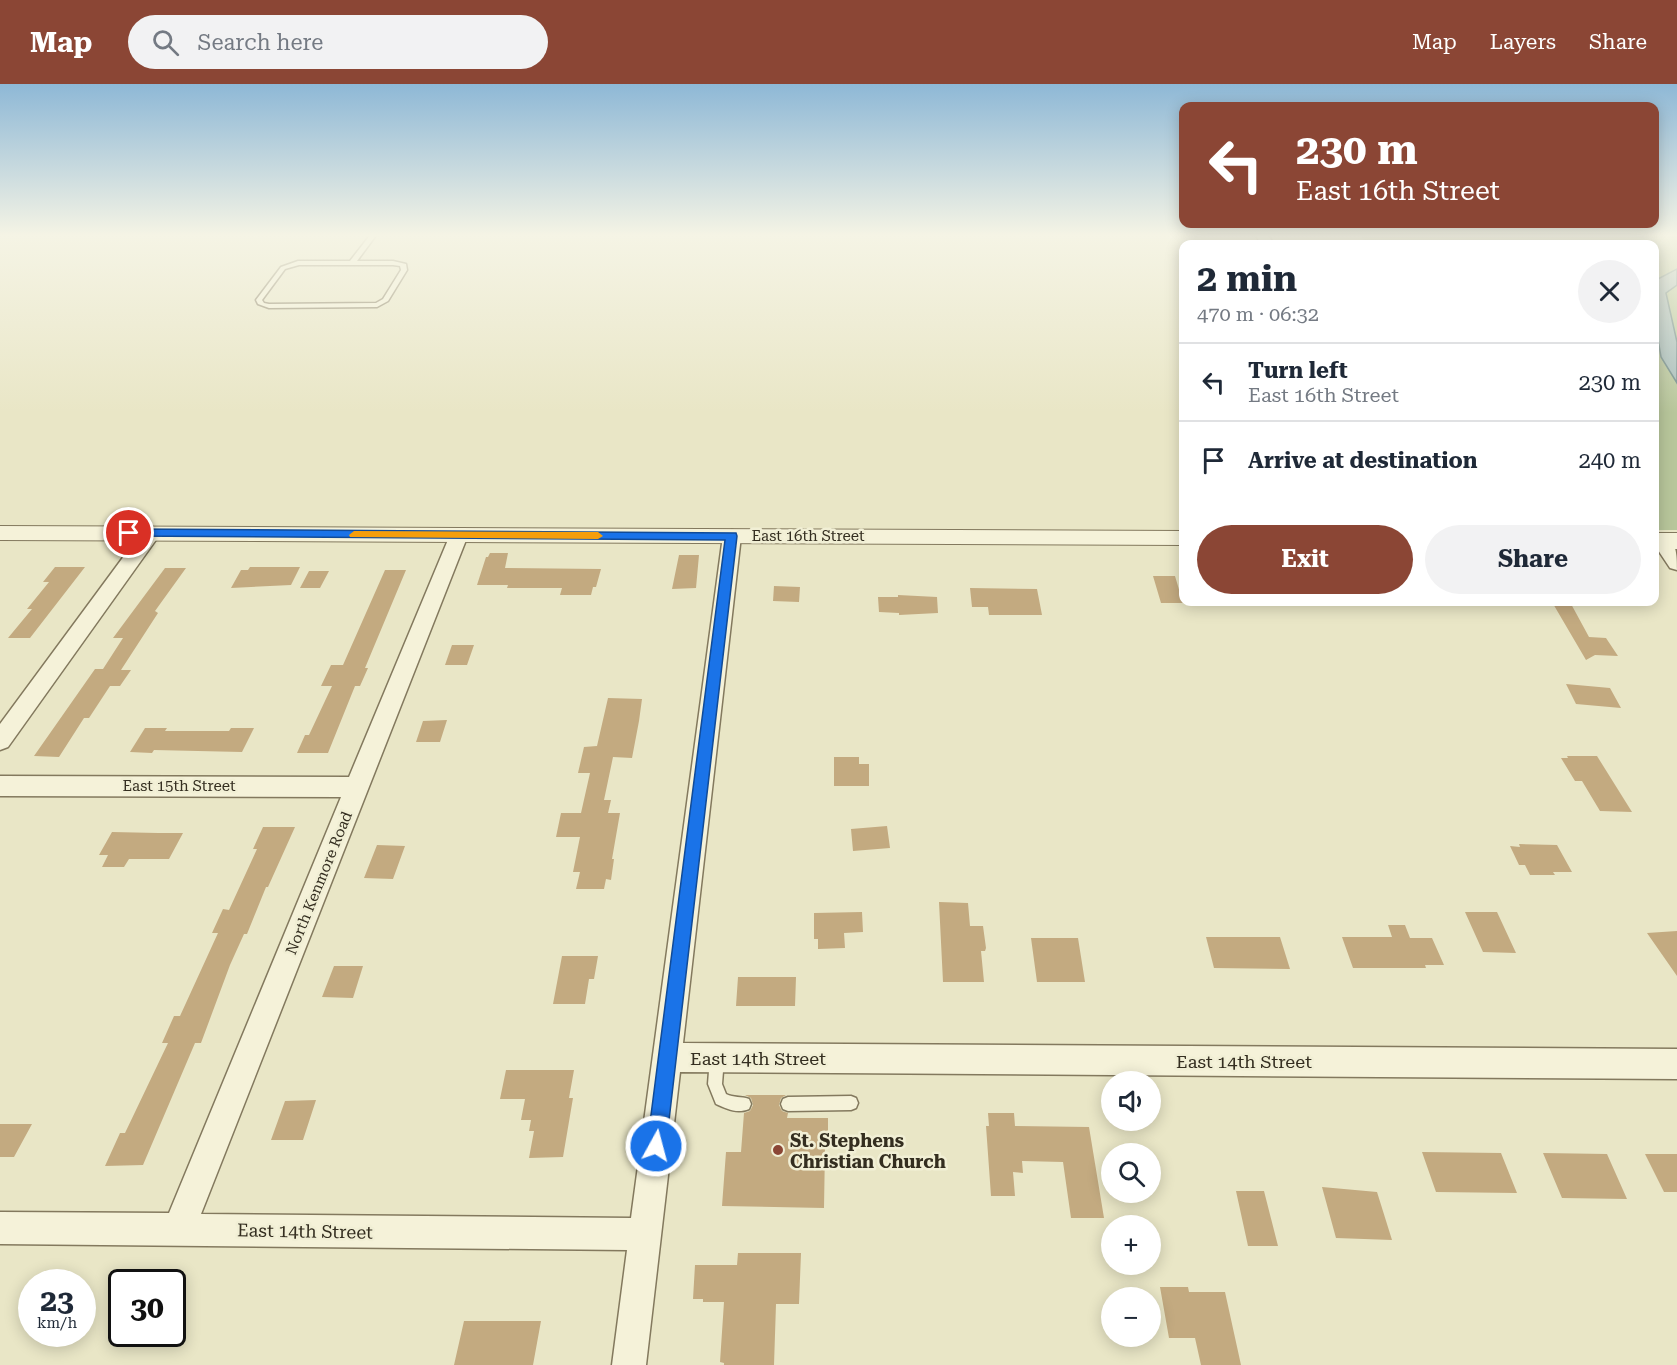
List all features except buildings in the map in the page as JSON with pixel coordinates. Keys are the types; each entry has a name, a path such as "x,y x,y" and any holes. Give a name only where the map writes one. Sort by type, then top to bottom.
{"street":[{"name":"East 16th Street","path":"0,533 1179,538"},
{"path":"0,741 151,533"},
{"name":"North Kenmore Road","path":"178,1230 459,535"},
{"path":"629,1365 732,536"},
{"path":"1665,541 1677,563"},
{"name":"East 15th Street","path":"0,786 358,787"},
{"name":"East 14th Street","path":"668,1057 1677,1065"},
{"name":"East 14th Street","path":"0,1228 645,1234"}],"lane":[{"path":"264,294 259,300 261,304 269,306 377,305 386,300 390,294"},
{"path":"717,1058 716,1084 721,1099 732,1104 744,1104"},
{"path":"788,1104 851,1103"}],"green space":[{"path":"1659,294 1677,294 1677,530 1659,530"}],"water":[{"path":"1659,294 1666,294 1677,342 1677,383 1661,357"}],"slow traffic":[{"path":"354,535 598,536"}],"place":[{"name":"St. Stephens Christian Church","path":"778,1150"}],"route":[{"path":"129,533 732,536 656,1146"}]}
